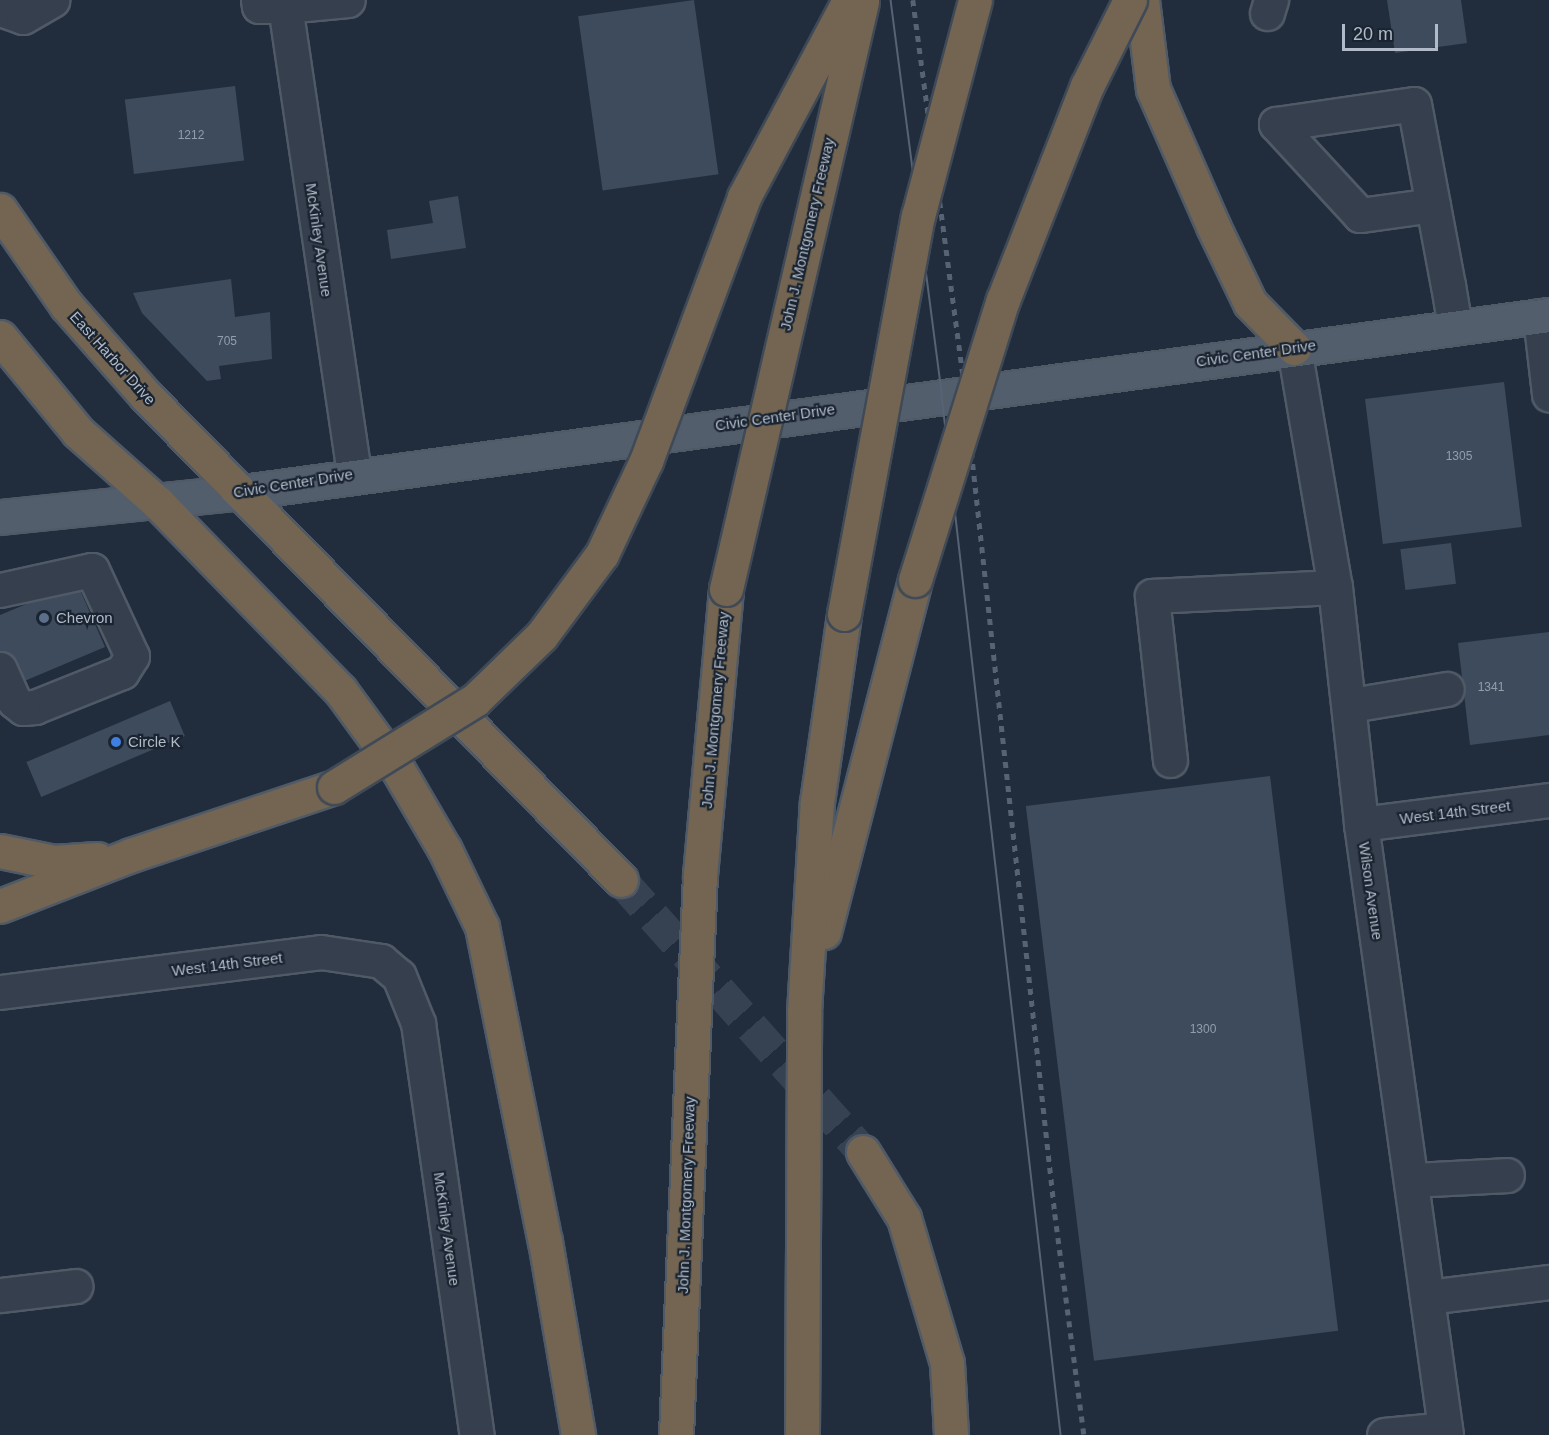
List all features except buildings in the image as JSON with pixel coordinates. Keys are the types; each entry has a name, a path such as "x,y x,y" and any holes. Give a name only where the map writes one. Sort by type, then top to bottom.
{"highway":[{"path":"0,906 131,855 334,787 475,700 542,635 602,554 646,461 744,196 849,0"},
{"name":"John J. Montgomery Freeway","path":"676,1435 700,875 726,589 862,0"},
{"path":"802,1435 804,1012 817,802 844,614 918,216 975,0"},
{"path":"804,1012 915,580 1003,300 1087,86 1130,0"},
{"path":"1142,0 1153,89 1213,226 1250,303 1294,348"},
{"name":"East Harbor Drive","path":"0,210 66,305 146,396 243,492 621,880"},
{"path":"0,337 78,432 158,503 340,690 398,768 445,850 482,927 545,1241 578,1435"},
{"path":"0,851 54,862 131,855"},
{"path":"863,1152 904,1218 948,1364 951,1435"}],"main road":[{"name":"Civic Center Drive","path":"0,516 158,503 243,492 354,474 1544,316"}],"street":[{"path":"0,9 23,17 53,0"},
{"path":"288,3 348,0"},
{"name":"McKinley Avenue","path":"288,3 354,474"},
{"path":"1433,205 1360,215 1276,124 1414,104 1433,205 1455,327"},
{"path":"1544,316 1549,394"},
{"name":"Wilson Avenue","path":"1294,348 1335,587 1351,705 1361,824 1445,1432"},
{"path":"0,590 92,570 132,656 122,672 35,707 22,708 14,701 0,669"},
{"path":"1170,759 1152,596 1335,587"},
{"path":"1351,705 1448,689"},
{"name":"West 14th Street","path":"1361,824 1549,800"},
{"name":"West 14th Street","path":"0,992 331,953 381,961 399,976 418,1023"},
{"name":"McKinley Avenue","path":"418,1023 477,1435"},
{"path":"1412,1180 1507,1175"},
{"path":"1427,1297 1549,1282"},
{"path":"0,1295 75,1286"},
{"path":"1384,1435 1445,1432"}],"tunnel":[{"path":"621,880 863,1152"}],"tram line":[{"path":"891,0 942,395 1061,1435"}],"railway":[{"path":"913,0 965,392 1055,1214 1084,1435"}],"place":[{"name":"Chevron","path":"44,618"},
{"name":"Circle K","path":"116,742"}]}
